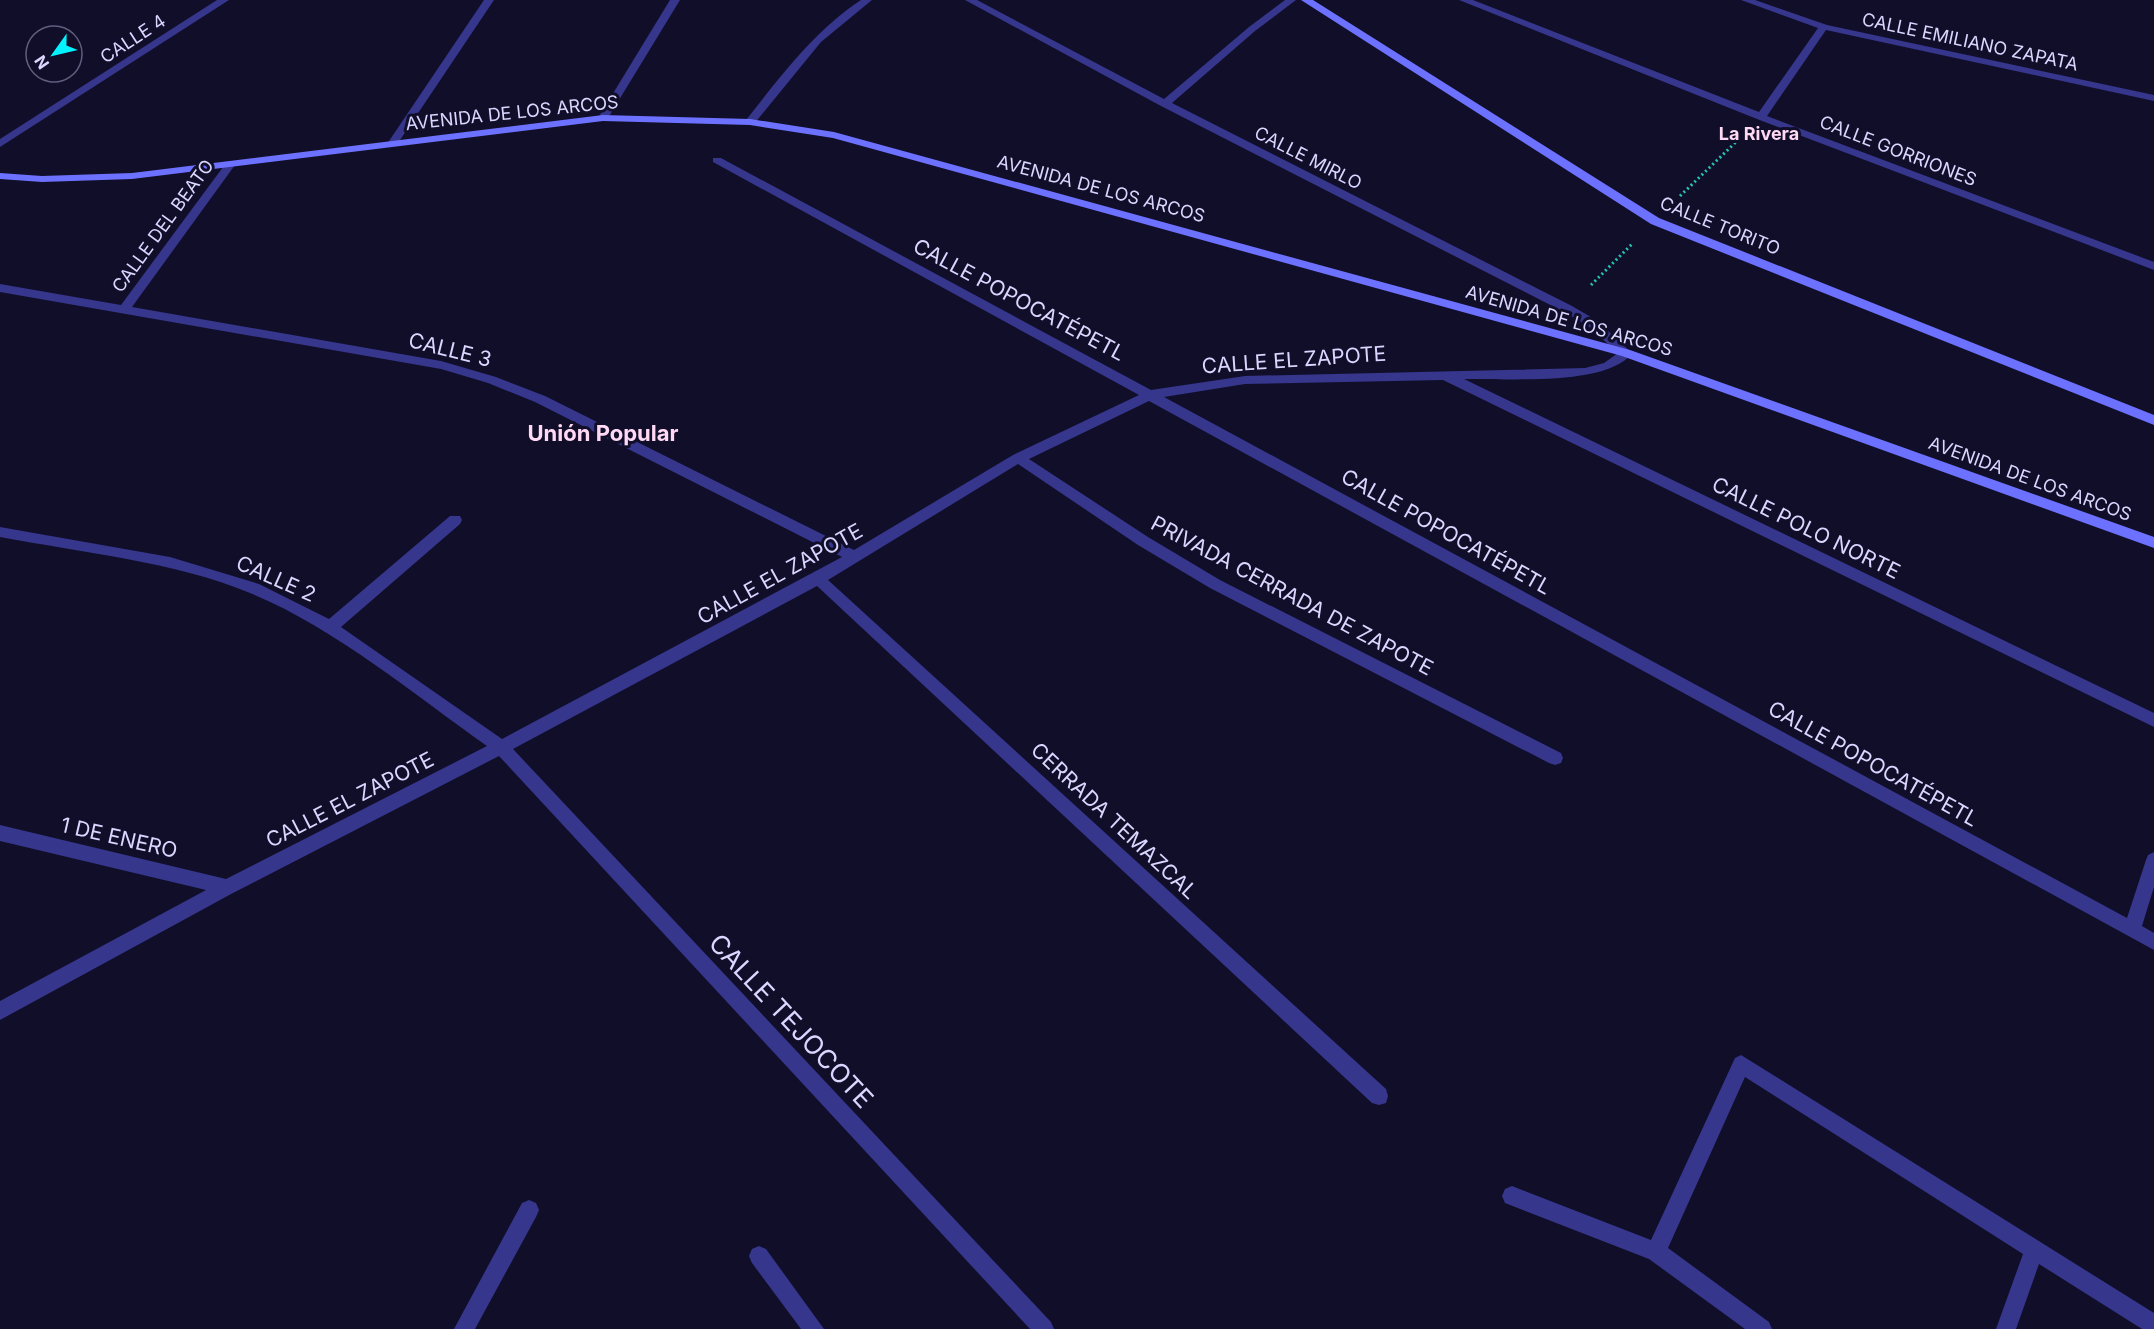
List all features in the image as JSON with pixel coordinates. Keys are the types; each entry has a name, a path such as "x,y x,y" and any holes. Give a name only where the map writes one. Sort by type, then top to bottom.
{"main road":[{"name":"CALLE TORITO","path":"1306,0 1655,221 2154,420"},
{"name":"AVENIDA DE LOS ARCOS","path":"0,176 42,179 132,176 603,118 750,122 834,135 1626,353 2154,543"}],"street":[{"name":"CALLE 4","path":"0,144 224,0"},
{"path":"392,144 489,0"},
{"path":"603,118 675,0"},
{"path":"750,122 821,35 849,11 867,0"},
{"name":"CALLE MIRLO","path":"970,0 1165,104 1568,309 1592,323 1626,353"},
{"path":"1165,104 1252,29 1291,0"},
{"name":"CALLE GORRIONES","path":"1464,0 1761,117 2154,266"},
{"name":"CALLE EMILIANO ZAPATA","path":"1746,0 1824,27 2154,98"},
{"path":"1761,117 1824,27"},
{"name":"CALLE POPOCATÉPETL","path":"717,160 2154,942"},
{"name":"CALLE DEL BEATO","path":"125,308 230,165"},
{"name":"CALLE 3","path":"0,288 441,365 492,380 540,399 856,558"},
{"name":"CALLE EL ZAPOTE","path":"0,1011 227,887 501,747 818,579 1018,458 1151,395 1245,380 1440,373 1585,372 1608,366 1626,353"},
{"name":"CALLE POLO NORTE","path":"1440,373 2154,720"},
{"name":"PRIVADA CERRADA DE ZAPOTE","path":"1018,458 1143,541 1215,584 1555,758"},
{"path":"330,627 455,520"},
{"name":"CALLE 2","path":"0,532 170,563 254,588 330,627 501,747"},
{"name":"CERRADA TEMAZCAL","path":"818,579 1379,1096"},
{"name":"CALLE TEJOCOTE","path":"501,747 1044,1329"},
{"name":"1 DE ENERO","path":"0,833 227,887"},
{"path":"2132,930 2154,860"},
{"path":"1656,1252 1741,1064 2154,1325"},
{"path":"1512,1196 1656,1252 1762,1329"},
{"path":"464,1329 529,1210"},
{"path":"2006,1329 2034,1251"},
{"path":"759,1256 814,1329"}],"path":[{"path":"1568,309 1761,117"}],"district":[{"name":"La Rivera","path":"1759,134"},
{"name":"Unión Popular","path":"603,433"}]}
